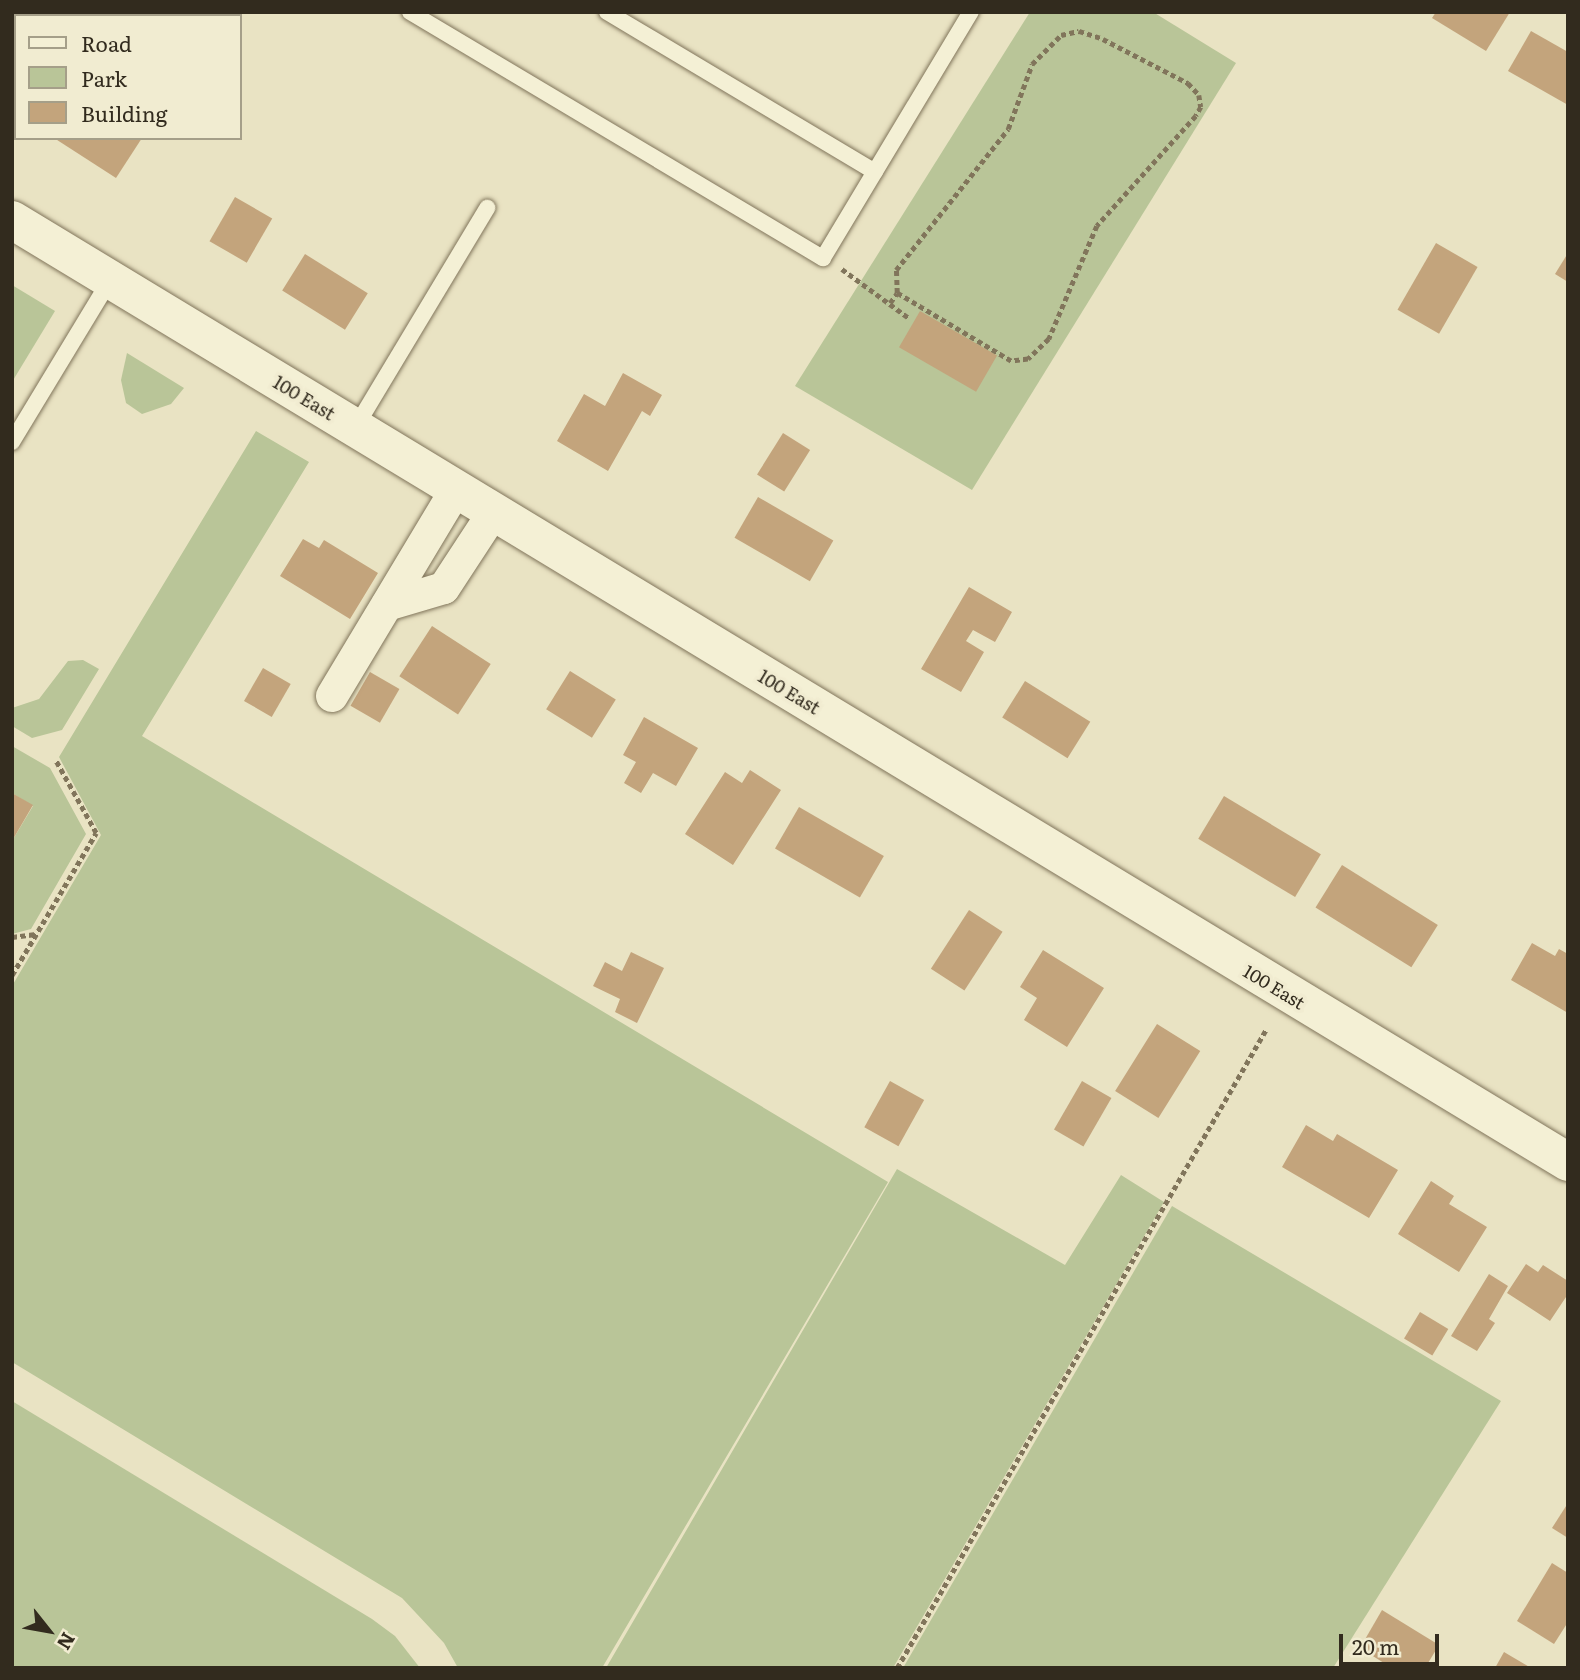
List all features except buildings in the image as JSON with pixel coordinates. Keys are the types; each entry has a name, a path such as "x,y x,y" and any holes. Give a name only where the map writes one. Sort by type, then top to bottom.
{"main road":[{"name":"100 East","path":"12,220 1568,1161"}],"street":[{"path":"332,696 456,490"},
{"path":"387,605 444,588 493,513"}],"lane":[{"path":"410,12 823,258 971,12"},
{"path":"607,12 875,172"},
{"path":"355,428 487,208"},
{"path":"12,442 110,280"}],"path":[{"path":"890,303 897,293 896,270 1008,129 1032,64 1061,35 1079,31 1103,39 1188,83 1199,94 1201,107 1196,116 1097,226 1049,339 1028,359 1011,362 897,293"},
{"path":"823,258 909,318"},
{"path":"12,975 96,833 56,761"},
{"path":"12,937 37,933"},
{"path":"897,1668 1268,1028"}],"green space":[{"path":"1030,12 1153,12 1236,63 972,490 795,386"},
{"path":"12,285 55,311 12,382"},
{"path":"127,353 184,388 171,404 142,414 126,403 121,380"},
{"path":"256,431 309,462 142,736 888,1182 602,1668 458,1668 444,1643 402,1598 12,1362 12,986 101,835 59,757"},
{"path":"83,660 99,669 62,730 32,738 12,726 12,708 39,699 68,661"},
{"path":"12,746 50,768 86,834 31,929 12,934 12,841 33,806 12,793"},
{"path":"897,1169 1065,1265 1121,1175 1164,1202 893,1668 606,1668"},
{"path":"1172,1206 1501,1401 1333,1668 903,1668"},
{"path":"12,1401 372,1619 395,1636 420,1668 12,1668"}]}
